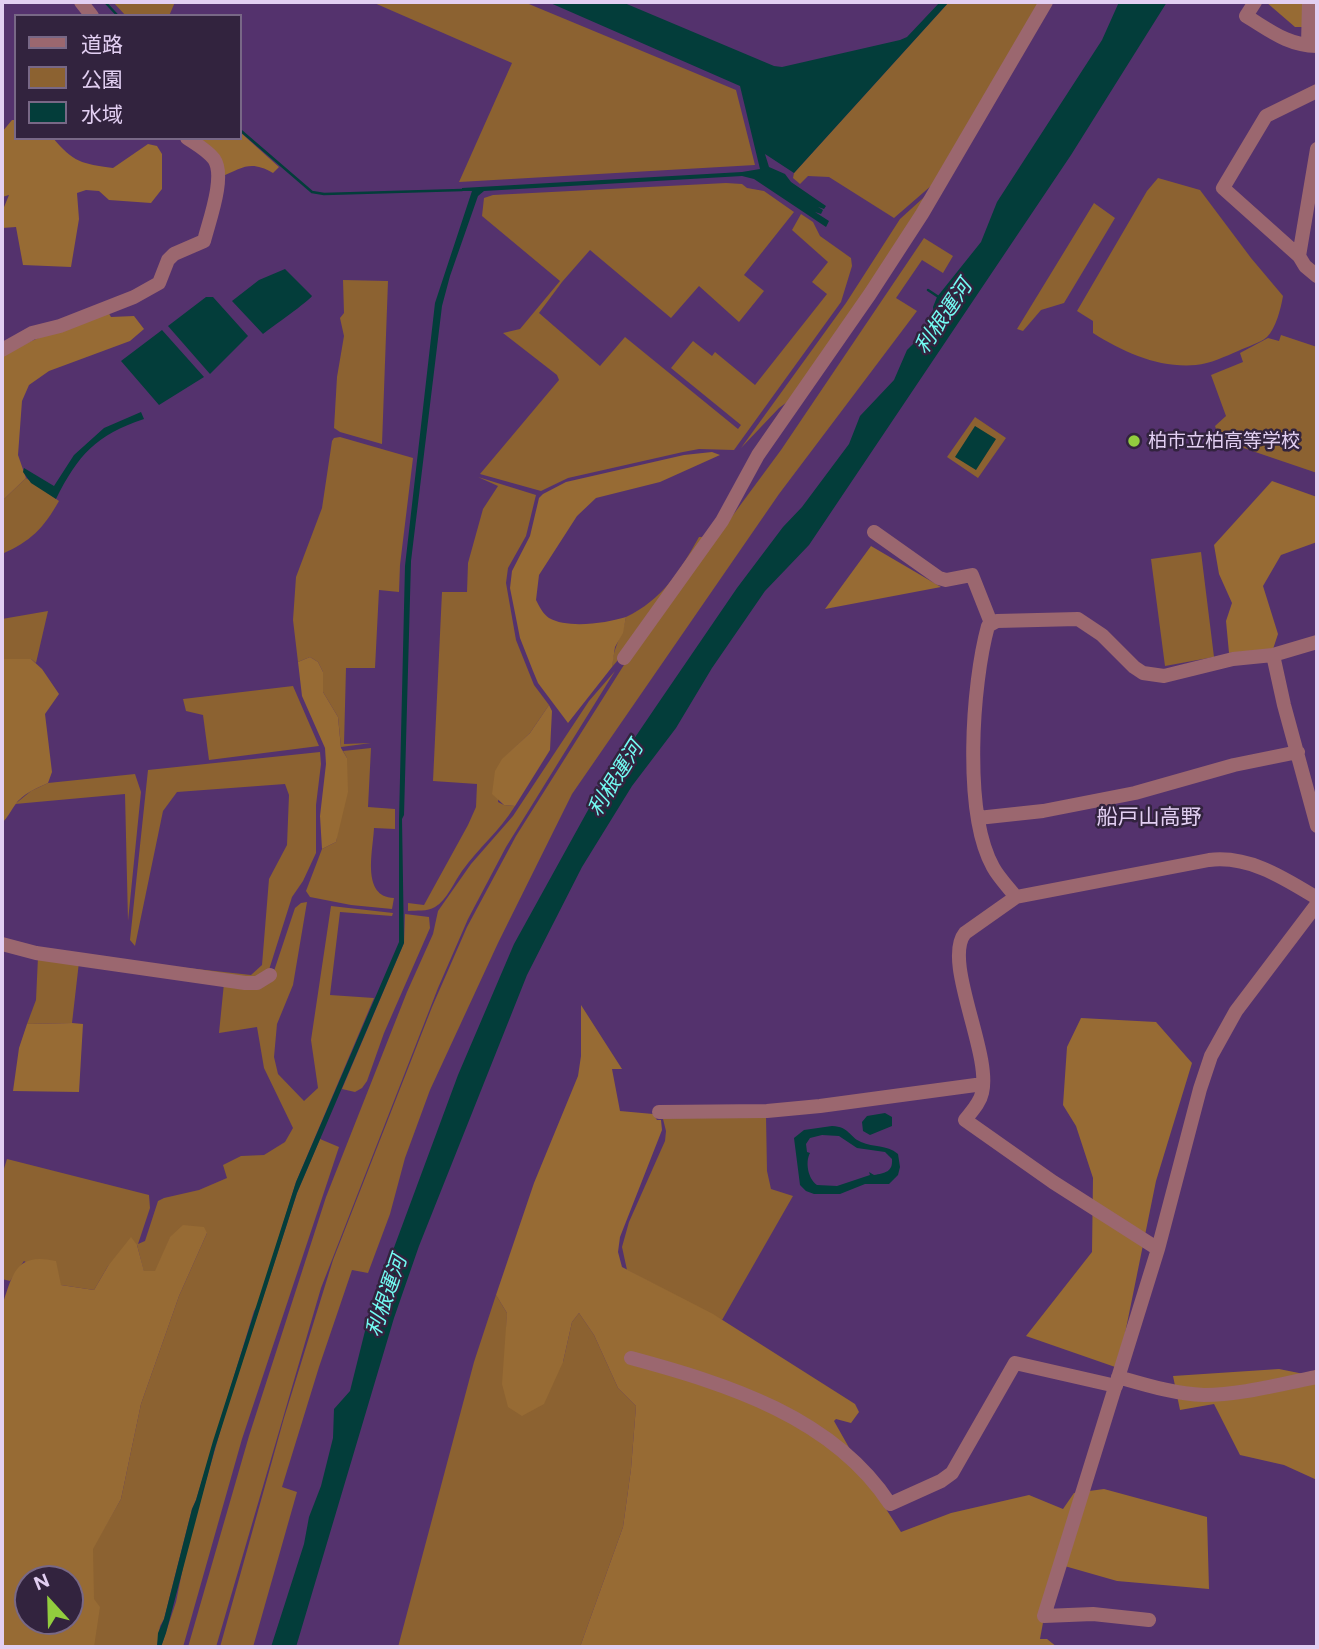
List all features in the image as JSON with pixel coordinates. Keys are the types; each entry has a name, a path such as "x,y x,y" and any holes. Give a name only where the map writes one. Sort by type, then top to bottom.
{"street":[{"path":"624,658 722,521 758,455 922,214 1046,2"},
{"path":"1255,2 1246,16 1285,40 1297,45 1312,46 1310,2"},
{"path":"1317,91 1266,116 1223,188 1299,256 1317,276"},
{"path":"2,350 32,333 60,326 134,297 159,283 168,260 174,254 204,241 219,173 209,154 190,140"},
{"path":"1299,256 1317,149"},
{"path":"874,532 939,578 946,580 972,575 991,623"},
{"path":"1016,897 994,870 978,818 973,776 985,634 991,623 1078,619 1102,635 1133,667 1153,675 1172,675 1233,659 1273,655 1317,642"},
{"path":"1273,655 1317,825"},
{"path":"978,818 1043,811 1135,793 1234,765 1298,752"},
{"path":"1158,1250 1053,1182 965,1120 978,1103 983,1084 958,948 960,938 1016,897 1221,858 1256,865 1317,898"},
{"path":"1149,1620 1093,1614 1044,1616 1158,1250 1211,1056 1236,1011 1317,904"},
{"path":"2,944 36,953 245,983 257,983 270,975"},
{"path":"659,1112 767,1111 983,1084"},
{"path":"632,1358 704,1378 745,1393 798,1421 855,1461 890,1504 953,1473 1015,1363 1202,1395 1231,1393 1317,1377"}],"green space":[{"path":"113,2 175,2 170,14 124,14"},
{"path":"372,2 524,2 736,90 755,165 459,182 512,63"},
{"path":"949,2 1042,2 939,179 894,218 829,177 808,176 800,184 793,178 794,173"},
{"path":"1158,178 1200,190 1283,296 1275,323 1264,339 1207,363 1168,364 1142,358 1105,340 1093,333 1093,321 1077,311 1147,191"},
{"path":"742,184 747,188 764,191 794,212 744,275 764,291 739,322 699,286 671,318 590,250 539,313 600,366 625,337 738,429 741,425 671,368 693,341 712,356 715,352 755,385 827,294 812,282 828,262 792,230 801,214 813,222 820,236 851,258 852,266 841,302 734,450 699,449 683,452 568,478 541,491 480,474 559,380 557,375 503,333 520,329 560,281 482,216 484,198 493,195"},
{"path":"932,190 794,397 779,408 741,448 846,303 900,219"},
{"path":"1094,203 1115,218 1064,303 1041,310 1023,331 1017,329"},
{"path":"924,238 953,256 943,273 922,260 896,298 917,311 779,494 572,794 498,943 430,1090 368,1273 352,1270 282,1487 297,1492 253,1647 220,1647 284,1418 333,1260 432,1007 467,927 516,836 634,649 781,450"},
{"path":"343,280 388,281 382,444 334,428 337,377 344,336 340,318 344,313"},
{"path":"1281,335 1317,347 1317,473 1220,440 1215,426 1226,416 1211,375 1243,362 1240,353 1268,338 1279,341"},
{"path":"975,417 1006,438 978,478 947,457"},
{"path":"340,437 413,458 399,592 379,590 375,668 346,668 344,744 371,743 341,747 338,717 323,692 323,672 318,662 310,657 298,662 293,620 296,577 322,508 332,441"},
{"path":"478,477 536,495 526,536 508,568 506,583 516,640 534,685 549,705 530,733 503,759 498,802 515,806 509,815 469,862 439,904 429,910 408,911 408,903 424,905 476,807 477,784 433,781 442,592 467,592 468,563 483,509 498,486"},
{"path":"26,478 59,501 35,533 2,554 2,501"},
{"path":"699,537 706,537 612,667 626,617 660,593 685,561"},
{"path":"1201,552 1214,657 1165,666 1151,559"},
{"path":"48,611 36,663 31,659 2,659 2,619"},
{"path":"615,671 506,847 468,919 438,988 321,1288 216,1647 188,1647 249,1436 326,1197 407,992 433,934 438,911 471,864 513,816 589,701"},
{"path":"293,686 319,746 209,760 203,715 186,711 183,699"},
{"path":"371,748 368,807 395,809 395,829 374,828 371,871 377,890 384,896 394,898 392,909 310,897 306,891 322,849 336,842 347,758 343,751"},
{"path":"320,752 316,853 292,897 268,973 261,979 133,962 251,975 262,965 269,879 287,845 289,795 285,784 177,792 163,811 135,946 130,940 148,770"},
{"path":"135,774 141,792 128,921 125,794 15,804 31,791 48,783"},
{"path":"307,902 293,985 277,1024 274,1057 278,1074 304,1101 318,1088 311,1040 331,906 393,913 392,916 340,912 330,995 374,998 296,1182 192,1509 160,1626 157,1647 94,1647 92,1549 121,1499 141,1404 179,1296 207,1233 170,1238 156,1271 144,1272 137,1245 108,1266 94,1290 61,1285 24,1261 10,1281 2,1279 2,1175 7,1159 149,1195 150,1208 138,1244 145,1241 158,1201 199,1190 227,1178 223,1165 241,1156 264,1155 285,1142 293,1128 264,1068 257,1027 219,1033 224,983 272,977 295,908"},
{"path":"405,914 429,917 430,928 384,1033 367,1081 355,1092 342,1089 404,943"},
{"path":"38,957 79,962 72,1023 27,1024 36,1000"},
{"path":"662,1115 766,1116 767,1171 771,1189 793,1196 722,1320 627,1270 622,1247 629,1222 665,1141 666,1131"},
{"path":"320,1139 339,1147 242,1439 183,1647 161,1647 176,1602 187,1547 226,1411 297,1193"},
{"path":"496,1295 507,1313 506,1346 563,1362 572,1322 579,1313 594,1335 618,1388 636,1406 623,1527 580,1647 398,1647 474,1362"}],"shaded area":[{"path":"1266,2 1317,2 1317,18 1306,27 1295,27"},
{"path":"14,120 14,140 55,140 66,152 79,160 113,168 148,144 157,146 162,154 162,189 151,203 109,200 99,191 86,190 77,193 79,219 71,267 23,265 16,227 2,228 2,212 9,195 2,197 2,132"},
{"path":"242,134 279,167 273,173 259,167 247,166 221,177 192,140 242,140"},
{"path":"107,310 111,317 134,316 144,329 130,341 49,371 29,385 22,401 18,455 26,478 2,501 2,353"},
{"path":"712,452 720,455 660,482 596,498 577,516 539,575 536,600 549,618 577,624 626,617 623,633 615,647 612,667 568,723 538,683 520,638 510,588 512,571 530,536 539,498 566,482 684,455"},
{"path":"1272,481 1317,497 1317,542 1281,555 1263,586 1278,634 1273,649 1229,653 1226,621 1232,603 1219,574 1214,545"},
{"path":"871,546 941,587 825,609"},
{"path":"310,657 318,662 323,672 323,692 338,717 341,748 347,758 348,792 336,842 322,849 320,816 326,764 325,748 302,696 298,662"},
{"path":"2,659 31,659 42,669 59,694 45,714 52,772 48,783 18,801 2,823"},
{"path":"549,705 552,711 550,750 515,806 504,805 492,794 495,771 502,759 530,733"},
{"path":"581,1005 622,1069 612,1069 620,1111 653,1114 657,1120 661,1120 662,1130 620,1237 618,1252 622,1267 713,1314 855,1404 859,1412 851,1423 836,1419 834,1421 901,1532 951,1513 1029,1495 1063,1509 1074,1493 1104,1489 1207,1517 1209,1589 1117,1581 1054,1563 1040,1639 1047,1639 1057,1647 580,1647 623,1527 636,1406 618,1388 594,1335 579,1313 572,1322 563,1362 544,1404 522,1416 508,1407 502,1384 507,1313 496,1295 534,1183 578,1076 581,1056"},
{"path":"1081,1018 1156,1022 1192,1063 1156,1181 1118,1368 1026,1336 1092,1252 1093,1178 1076,1126 1063,1105 1067,1047"},
{"path":"27,1024 83,1024 79,1092 13,1091 19,1048"},
{"path":"183,1225 204,1227 207,1233 179,1296 141,1404 121,1499 93,1549 94,1599 100,1607 94,1647 2,1647 2,1306 9,1284 24,1263 43,1259 56,1261 61,1285 94,1290 108,1266 131,1237 137,1245 144,1271 155,1271 170,1237"},
{"path":"1317,1368 1317,1480 1284,1465 1240,1455 1214,1404 1180,1410 1173,1376 1279,1369 1309,1375"}],"water":[{"path":"548,2 622,2 782,67 900,40 907,37 940,2 949,2 794,173 765,154 769,167 785,174 791,182 826,206 824,209 818,207 823,210 821,214 815,212 829,221 826,227 754,179 742,176 484,191 478,196 442,306 411,561 402,819 404,943 297,1193 215,1448 166,1633 161,1647 157,1647 158,1633 192,1509 296,1182 399,942 405,566 435,303 472,191 462,191 462,188 760,169 740,86"},
{"name":"利根運河","path":"1119,2 1167,2 1071,155 809,545 765,591 712,668 676,728 632,786 582,867 527,975 419,1246 394,1318 296,1647 271,1647 304,1544 309,1517 321,1486 333,1438 334,1409 350,1391 369,1315 458,1075 514,944 598,792 737,588 849,444 860,416 894,380 907,350 935,322 933,307 937,297 981,242 997,202 1102,40"},
{"path":"285,269 312,296 263,334 232,301 259,280"},
{"path":"206,297 213,297 248,336 210,374 168,326"},
{"path":"162,330 204,377 159,405 121,361"},
{"path":"141,412 144,419 113,432 90,449 72,470 56,499 31,483 23,472 24,468 54,486 74,455 104,428"},
{"path":"975,426 996,439 976,470 955,457"},
{"path":"885,1113 892,1117 892,1126 870,1135 863,1131 862,1122 867,1116"},
{"path":"838,1127 861,1142 893,1151 898,1154 898,1175 889,1184 865,1184 840,1194 814,1194 806,1191 800,1185 794,1138 804,1130","holes":["822,1135 839,1136 857,1148 885,1152 892,1159 890,1169 874,1175 869,1172 870,1175 837,1186 817,1185 808,1170 810,1153 807,1152 806,1144 810,1138"]}],"waterway":[{"path":"105,2 116,14"},
{"path":"242,132 312,192 324,194 462,190"},
{"name":"利根運河","path":"928,290 940,298"}],"place":[{"name":"柏市立柏高等学校","path":"1134,441"}],"district":[{"name":"船戸山高野","path":"1149,818"}]}
